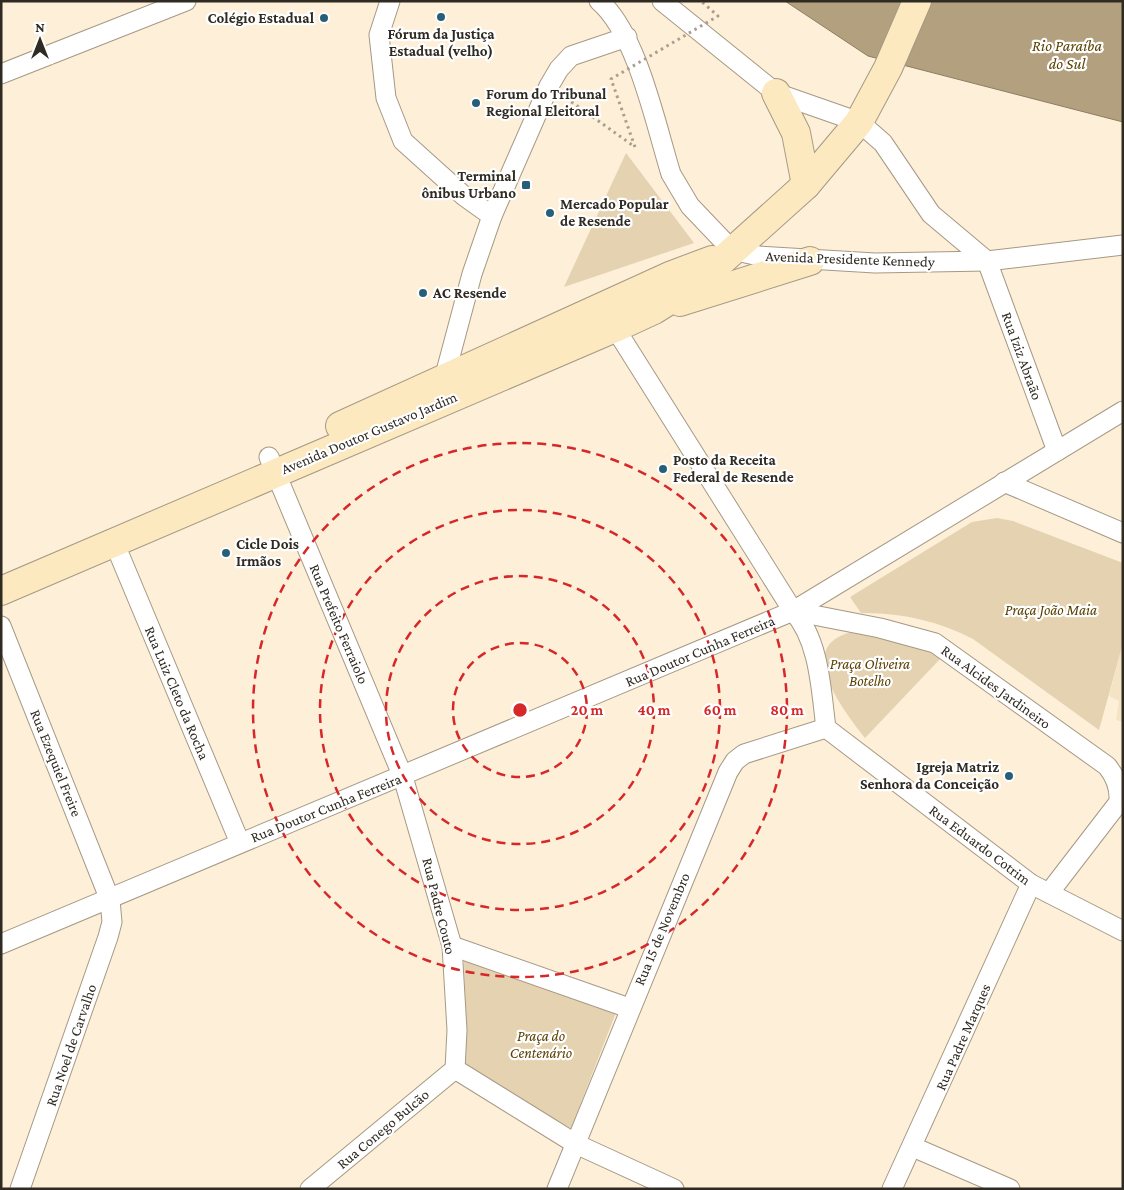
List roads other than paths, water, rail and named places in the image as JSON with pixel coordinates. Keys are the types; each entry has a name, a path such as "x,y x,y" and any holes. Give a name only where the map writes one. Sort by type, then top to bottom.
{"main road":[{"name":"Avenida Doutor Gustavo Jardim","path":"1,571 272,465 447,390 615,328 654,310 697,283 806,185 859,122 888,68 917,1"},
{"path":"776,92 796,133 806,185"},
{"name":"Avenida Doutor Gustavo Jardim","path":"447,390 672,275 729,253"},
{"path":"654,310 810,261"},
{"name":"Avenida Doutor Gustavo Jardim","path":"1,591 114,542 272,465"}],"street":[{"path":"1,74 186,1"},
{"path":"390,1 379,35 386,98 403,141 464,196 492,216"},
{"path":"599,1 610,11 627,37 671,174 690,206 729,253"},
{"path":"662,1 776,92 859,122 884,143 931,214 987,261"},
{"path":"447,390 472,274 492,216 549,86 558,69 571,56 627,37"},
{"name":"Avenida Presidente Kennedy","path":"729,253 810,261 874,263 987,261 1123,245"},
{"name":"Rua Iziz Abraão","path":"987,261 1057,451"},
{"path":"615,328 793,611 801,620 814,653 826,728"},
{"name":"Rua Doutor Cunha Ferreira","path":"1,944 110,900 793,611 1123,411"},
{"name":"Rua Prefeito Ferraiolo","path":"272,465 403,776"},
{"path":"1004,482 1123,533"},
{"name":"Rua Luiz Cleto da Rocha","path":"114,542 240,844"},
{"name":"Rua Alcides Jardineiro","path":"793,611 880,628 935,643 1009,698 1099,759 1114,776 1118,786 1119,802 1115,810 1049,893"},
{"name":"Rua Ezequiel Freire","path":"1,626 110,900"},
{"name":"Rua Eduardo Cotrim","path":"826,728 1031,884 1123,931"},
{"name":"Rua 15 de Novembro","path":"557,1189 629,1008 724,782 735,761 744,754 826,728"},
{"name":"Rua Padre Couto","path":"403,776 452,946 458,1030 455,1069"},
{"name":"Rua Padre Marques","path":"892,1189 913,1147 1031,884"},
{"name":"Rua Noel de Carvalho","path":"20,1189 108,937 113,912 110,900"},
{"path":"452,946 629,1008"},
{"path":"455,1069 576,1144 674,1189"},
{"name":"Rua Conego Bulcão","path":"310,1189 455,1069"},
{"path":"913,1147 1010,1189"}],"water":[{"name":"Rio Paraíba do Sul","path":"785,1 1123,1 1123,122 868,56"}],"place":[{"name":"Fórum da Justiça Estadual (velho)","path":"441,17"},
{"name":"Colégio Estadual","path":"324,18"},
{"name":"Forum do Tribunal Regional Eleitoral","path":"476,103"},
{"name":"Terminal ônibus Urbano","path":"526,185"},
{"name":"Mercado Popular de Resende","path":"550,213"},
{"name":"AC Resende","path":"423,293"},
{"name":"Posto da Receita Federal de Resende","path":"663,469"},
{"name":"Cicle Dois Irmãos","path":"226,553"},
{"name":"Igreja Matriz Senhora da Conceição","path":"1009,776"}],"park label":[{"name":"Praça João Maia","path":"1051,610"},
{"name":"Praça Oliveira Botelho","path":"870,672"},
{"name":"Praça do Centenário","path":"541,1044"}]}
